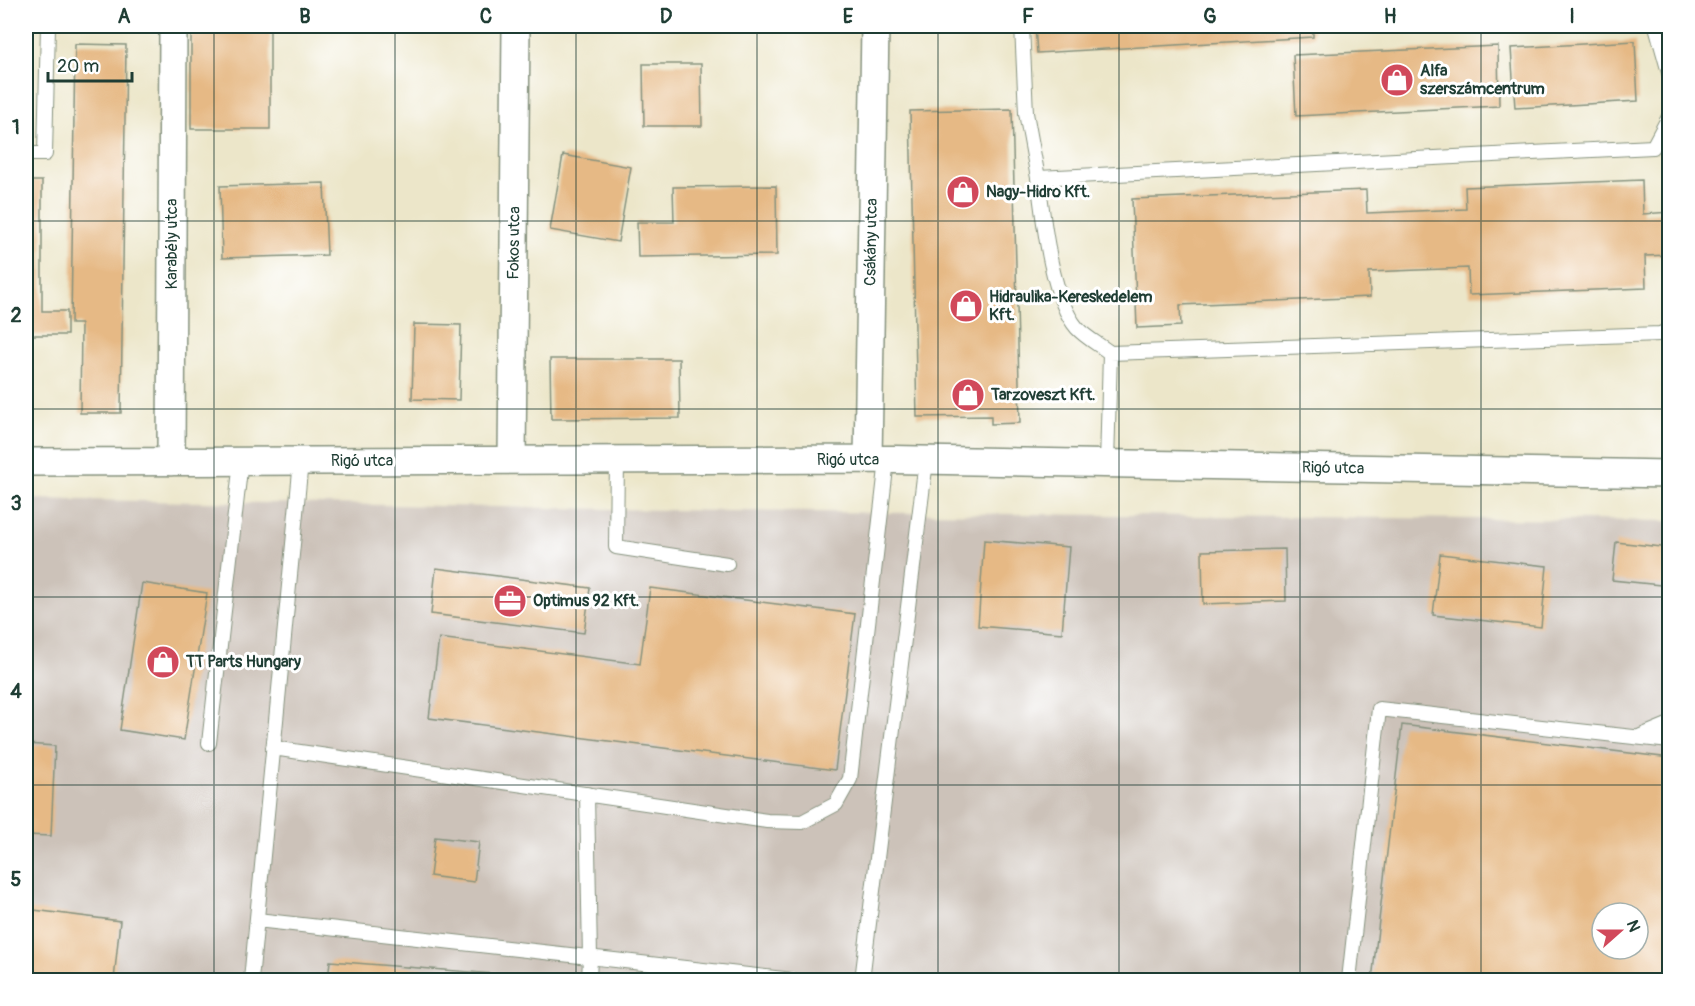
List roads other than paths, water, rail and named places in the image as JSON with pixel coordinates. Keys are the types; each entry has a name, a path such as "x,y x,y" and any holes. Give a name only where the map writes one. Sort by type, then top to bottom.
{"street":[{"name":"Karabély utca","path":"171,462 173,26"},
{"name":"Fokos utca","path":"512,460 516,26"},
{"name":"Csákány utca","path":"875,26 878,460"},
{"name":"Rigó utca","path":"26,462 926,460 1670,474"}],"lane":[{"path":"26,154 45,154 48,26"},
{"path":"1022,26 1026,113 1045,229 1061,302 1077,328 1110,353 1660,333 1670,330"},
{"path":"1656,26 1670,76"},
{"path":"1653,147 1670,116"},
{"path":"1038,178 1653,147 1670,144"},
{"path":"1107,464 1110,353"},
{"path":"617,460 616,547 727,564"},
{"path":"273,748 767,820 801,822 836,804 850,779 878,460"},
{"path":"862,981 926,460"},
{"path":"209,743 241,461"},
{"path":"251,981 301,461"},
{"path":"1349,981 1380,708 1670,741"},
{"path":"1638,738 1670,724"},
{"path":"587,794 589,981"},
{"path":"257,920 793,981"}],"place":[{"name":"Alfa szerszámcentrum","path":"1397,80"},
{"name":"Nagy-Hidro Kft.","path":"963,192"},
{"name":"Hidraulika-Kereskedelem Kft.","path":"966,306"},
{"name":"Tarzoveszt Kft.","path":"968,395"},
{"name":"Optimus 92 Kft.","path":"510,601"},
{"name":"TT Parts Hungary","path":"163,662"}]}
